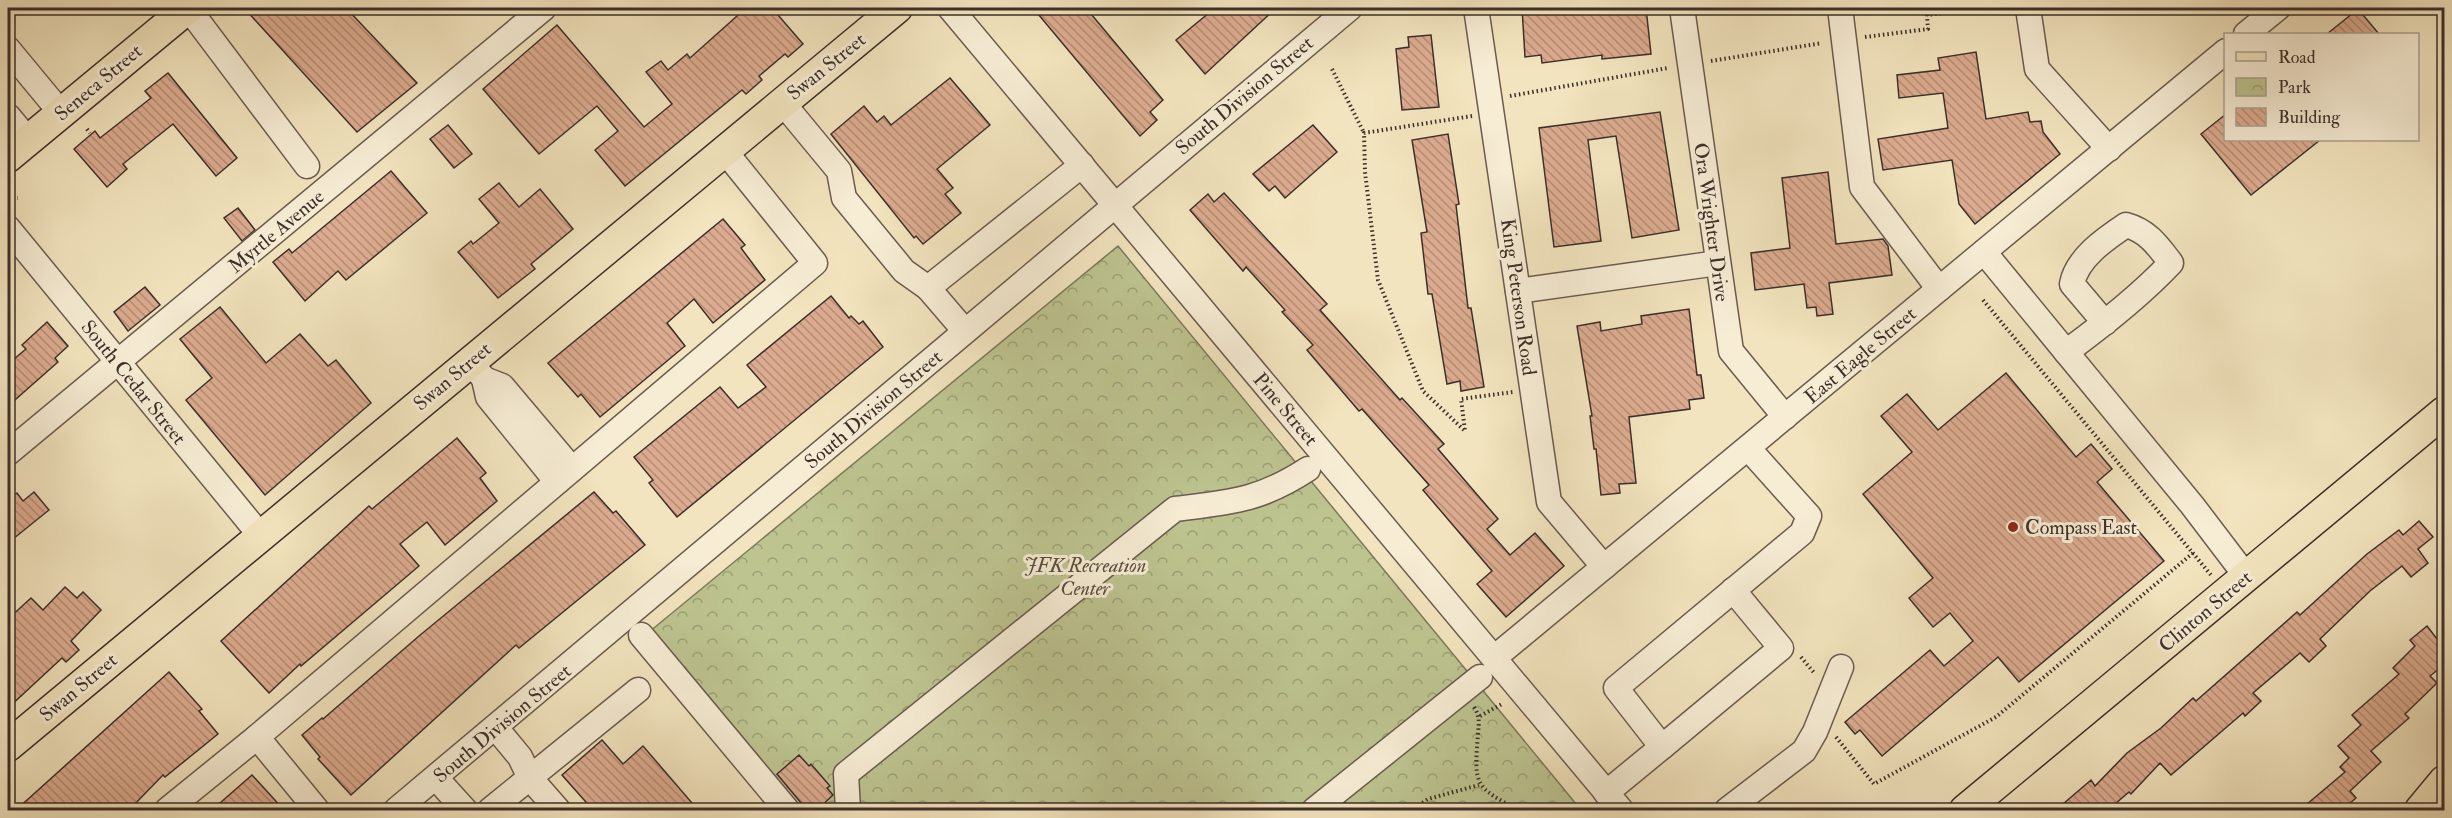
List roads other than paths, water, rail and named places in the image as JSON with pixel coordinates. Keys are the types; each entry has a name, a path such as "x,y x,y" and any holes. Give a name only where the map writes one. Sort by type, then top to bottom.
{"main road":[{"name":"Seneca Street","path":"18,149 188,8"},
{"name":"Swan Street","path":"8,746 260,535 477,370 724,150 897,8"},
{"name":"Clinton Street","path":"1965,810 2445,412"},
{"path":"2420,810 2445,781"}],"street":[{"path":"188,8 307,166"},
{"name":"Myrtle Avenue","path":"8,453 544,8"},
{"name":"Pine Street","path":"950,8 1114,204 1487,668 1613,802"},
{"name":"South Division Street","path":"396,810 496,728 964,330 1350,8"},
{"name":"King Peterson Road","path":"1476,8 1549,502 1604,567"},
{"name":"Ora Wrighter Drive","path":"1682,8 1731,351 1785,417"},
{"path":"1840,8 1862,187 1939,289"},
{"path":"2028,8 2037,69 2109,149"},
{"path":"2247,33 2278,8"},
{"path":"8,49 61,113"},
{"name":"East Eagle Street","path":"1314,810 2224,53"},
{"path":"782,102 839,171 844,198 904,272 928,288 964,330"},
{"path":"8,116 18,149"},
{"path":"167,810 257,737 815,263 724,150"},
{"path":"928,288 1082,165"},
{"name":"South Cedar Street","path":"8,228 260,535"},
{"path":"1984,252 2192,505 2246,576"},
{"path":"1518,291 1718,263"},
{"path":"2066,352 2105,323"},
{"path":"477,370 502,386 565,476"},
{"path":"1662,747 1616,688 1802,533 1809,516 1748,448"},
{"path":"848,810 846,774 1175,509 1243,501 1282,486 1308,469"},
{"path":"1613,802 1662,747 1781,648 1734,590"},
{"path":"641,635 788,810"},
{"path":"1727,810 1804,751 1821,719 1841,667"},
{"path":"490,810 638,690"},
{"path":"496,728 520,757 530,778 558,810"},
{"path":"257,737 316,810"},
{"path":"436,778 465,810"}],"place":[{"name":"Compass East","path":"2013,527"}],"park label":[{"name":"JFK Recreation Center","path":"1085,576"}]}
